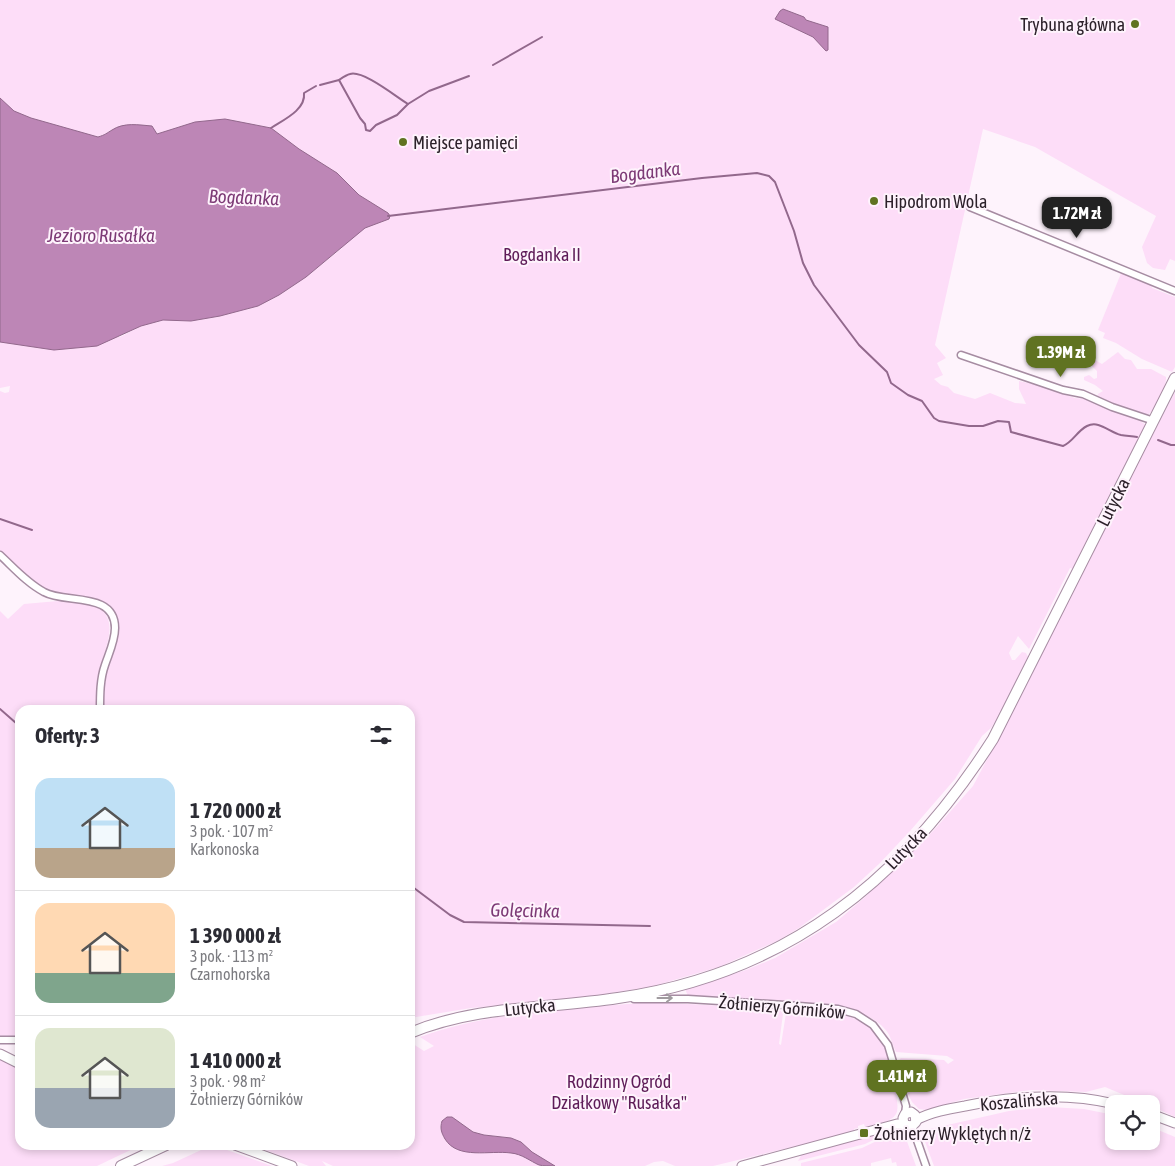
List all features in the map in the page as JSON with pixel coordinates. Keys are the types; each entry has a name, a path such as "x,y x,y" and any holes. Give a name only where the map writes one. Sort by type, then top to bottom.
{"main road":[{"name":"Lutycka","path":"415,1031 439,1022 471,1014 607,1000 646,993 680,985 751,961 778,949 812,929 850,901 884,872 937,816 968,777 998,729 1175,378"},
{"path":"121,1166 155,1150"}],"street":[{"path":"970,207 1175,291"},
{"path":"961,356 1063,390 1083,394 1112,407 1154,421"},
{"path":"0,555 34,586 46,593 58,597 95,602 107,609 114,618 114,642 103,674 100,705"},
{"path":"680,985 682,994 688,999"},
{"name":"Żołnierzy Górników","path":"607,1000 688,999 838,1009 861,1017 877,1029 888,1045 909,1118 926,1166"},
{"path":"0,1040 15,1040"},
{"path":"0,1054 15,1062"},
{"name":"Koszalińska","path":"742,1166 909,1118 974,1104 1030,1097 1076,1097 1105,1102"},
{"path":"1160,1117 1175,1123"},
{"path":"249,1150 292,1166"}],"green space":[{"name":"Bogdanka II","path":"0,0 1175,0 1175,261 1170,259 1165,270 1153,268 1147,263 1142,247 1156,216 1035,147 983,129 935,345 946,358 937,363 943,375 934,379 954,393 975,399 990,393 1015,403 1026,404 1019,389 1019,381 1042,386 1075,398 1087,399 1103,407 1137,418 1147,426 1073,569 1070,568 1029,649 1018,636 1009,653 1012,660 1015,660 1022,652 1026,653 1028,657 1000,714 991,728 982,736 955,779 910,831 854,887 799,928 779,940 719,967 650,987 584,997 471,1008 415,1017 415,705 104,705 108,668 116,646 119,630 114,613 108,605 99,600 48,591 28,578 0,552 0,391 9,392 10,386 0,388 0,334 120,337 141,326 163,320 191,321 220,316 258,306 279,295 306,277 342,248 168,133 157,134 154,130 117,146 0,113"},
{"path":"1122,271 1151,284 1152,288 1175,297 1175,367 1172,372 1142,359 1116,343 1103,338 1105,333 1098,330"},
{"path":"1118,352 1125,359 1131,360 1137,369 1151,369 1166,377 1165,386 1160,398 1146,416 1097,399 1098,394 1103,391 1084,380 1084,377 1089,375 1094,379 1097,378 1097,371 1090,361 1095,360 1102,364"},
{"path":"1175,392 1175,1117 1160,1110 1160,1095 1124,1095 1105,1087 1086,1092 1031,1090 964,1099 926,1110 919,1109 912,1102 904,1086 898,1061 901,1058 944,1060 948,1064 954,1060 947,1056 896,1052 884,1028 867,1016 842,1007 688,996 685,989 746,970 775,958 836,922 864,898 933,831 973,786 1027,684 1114,509"},
{"path":"58,601 85,602 102,610 107,617 109,635 98,676 96,705 15,705 15,1037 0,1036 0,611 8,619 24,604"},
{"name":"Rodzinny Ogród Działkowy \"Rusałka\"","path":"654,1002 777,1009 783,1014 779,1044 781,1045 786,1013 794,1011 834,1014 854,1018 871,1028 883,1044 896,1091 896,1114 882,1123 865,1127 864,1124 858,1126 858,1128 854,1129 854,1132 713,1166 675,1166 663,1161 645,1166 333,1166 322,1161 326,1166 309,1166 266,1150 415,1150 415,1045 424,1051 434,1046 420,1037 476,1021 566,1009"},
{"path":"0,1059 15,1066 15,1150 131,1150 97,1166 0,1166"},
{"path":"1049,1107 1084,1109 1105,1113 1105,1150 1160,1150 1160,1131 1175,1137 1175,1166 934,1166 921,1131 1009,1111"},
{"path":"887,1130 887,1133 865,1144 798,1161 802,1154"},
{"path":"901,1133 905,1136 916,1166 897,1166 896,1162 892,1163 891,1158 871,1163 871,1166 801,1166 801,1163 862,1148 885,1137"},
{"path":"201,1150 226,1150 272,1166 162,1166"}],"water":[{"path":"783,9 804,17 806,20 828,27 828,50 826,51 813,37 775,19"},
{"name":"Jezioro Rusałka","path":"0,98 14,111 31,118 98,137 117,127 127,125 152,126 157,134 195,122 225,119 271,128 299,149 337,173 359,195 390,216 389,219 365,228 306,277 258,306 191,321 163,320 141,326 97,346 54,350 0,342"},
{"path":"447,1117 452,1117 473,1132 511,1138 521,1142 532,1152 555,1166 539,1165 522,1156 503,1152 475,1153 458,1150 451,1146 442,1132 442,1121"}],"waterway":[{"path":"493,65 542,37"},
{"path":"339,80 350,74 363,76 379,84 408,104 429,91 469,76"},
{"path":"320,85 339,80 365,124 366,130 370,131 376,125 397,115 408,104"},
{"path":"271,128 298,109 304,99 304,93 316,86"},
{"name":"Bogdanka","path":"388,216 702,178 757,173 769,176 775,182 794,231 803,263 814,285 859,345 887,372 891,383 908,395 922,401 934,418 939,421 969,426 983,426 998,421 1009,422 1011,432 1063,446 1070,442 1084,428 1096,424 1117,434 1137,437"},
{"name":"Bogdanka","path":"1158,440 1175,445"},
{"path":"0,519 32,530"},
{"name":"Golęcinka","path":"0,709 15,722"},
{"name":"Golęcinka","path":"415,889 450,915 464,922 650,926"}],"place":[{"name":"Trybuna główna","path":"1135,24"},
{"name":"Miejsce pamięci","path":"403,142"},
{"name":"Hipodrom Wola","path":"874,201"},
{"name":"Żołnierzy Wyklętych n/ż","path":"864,1133"}]}
